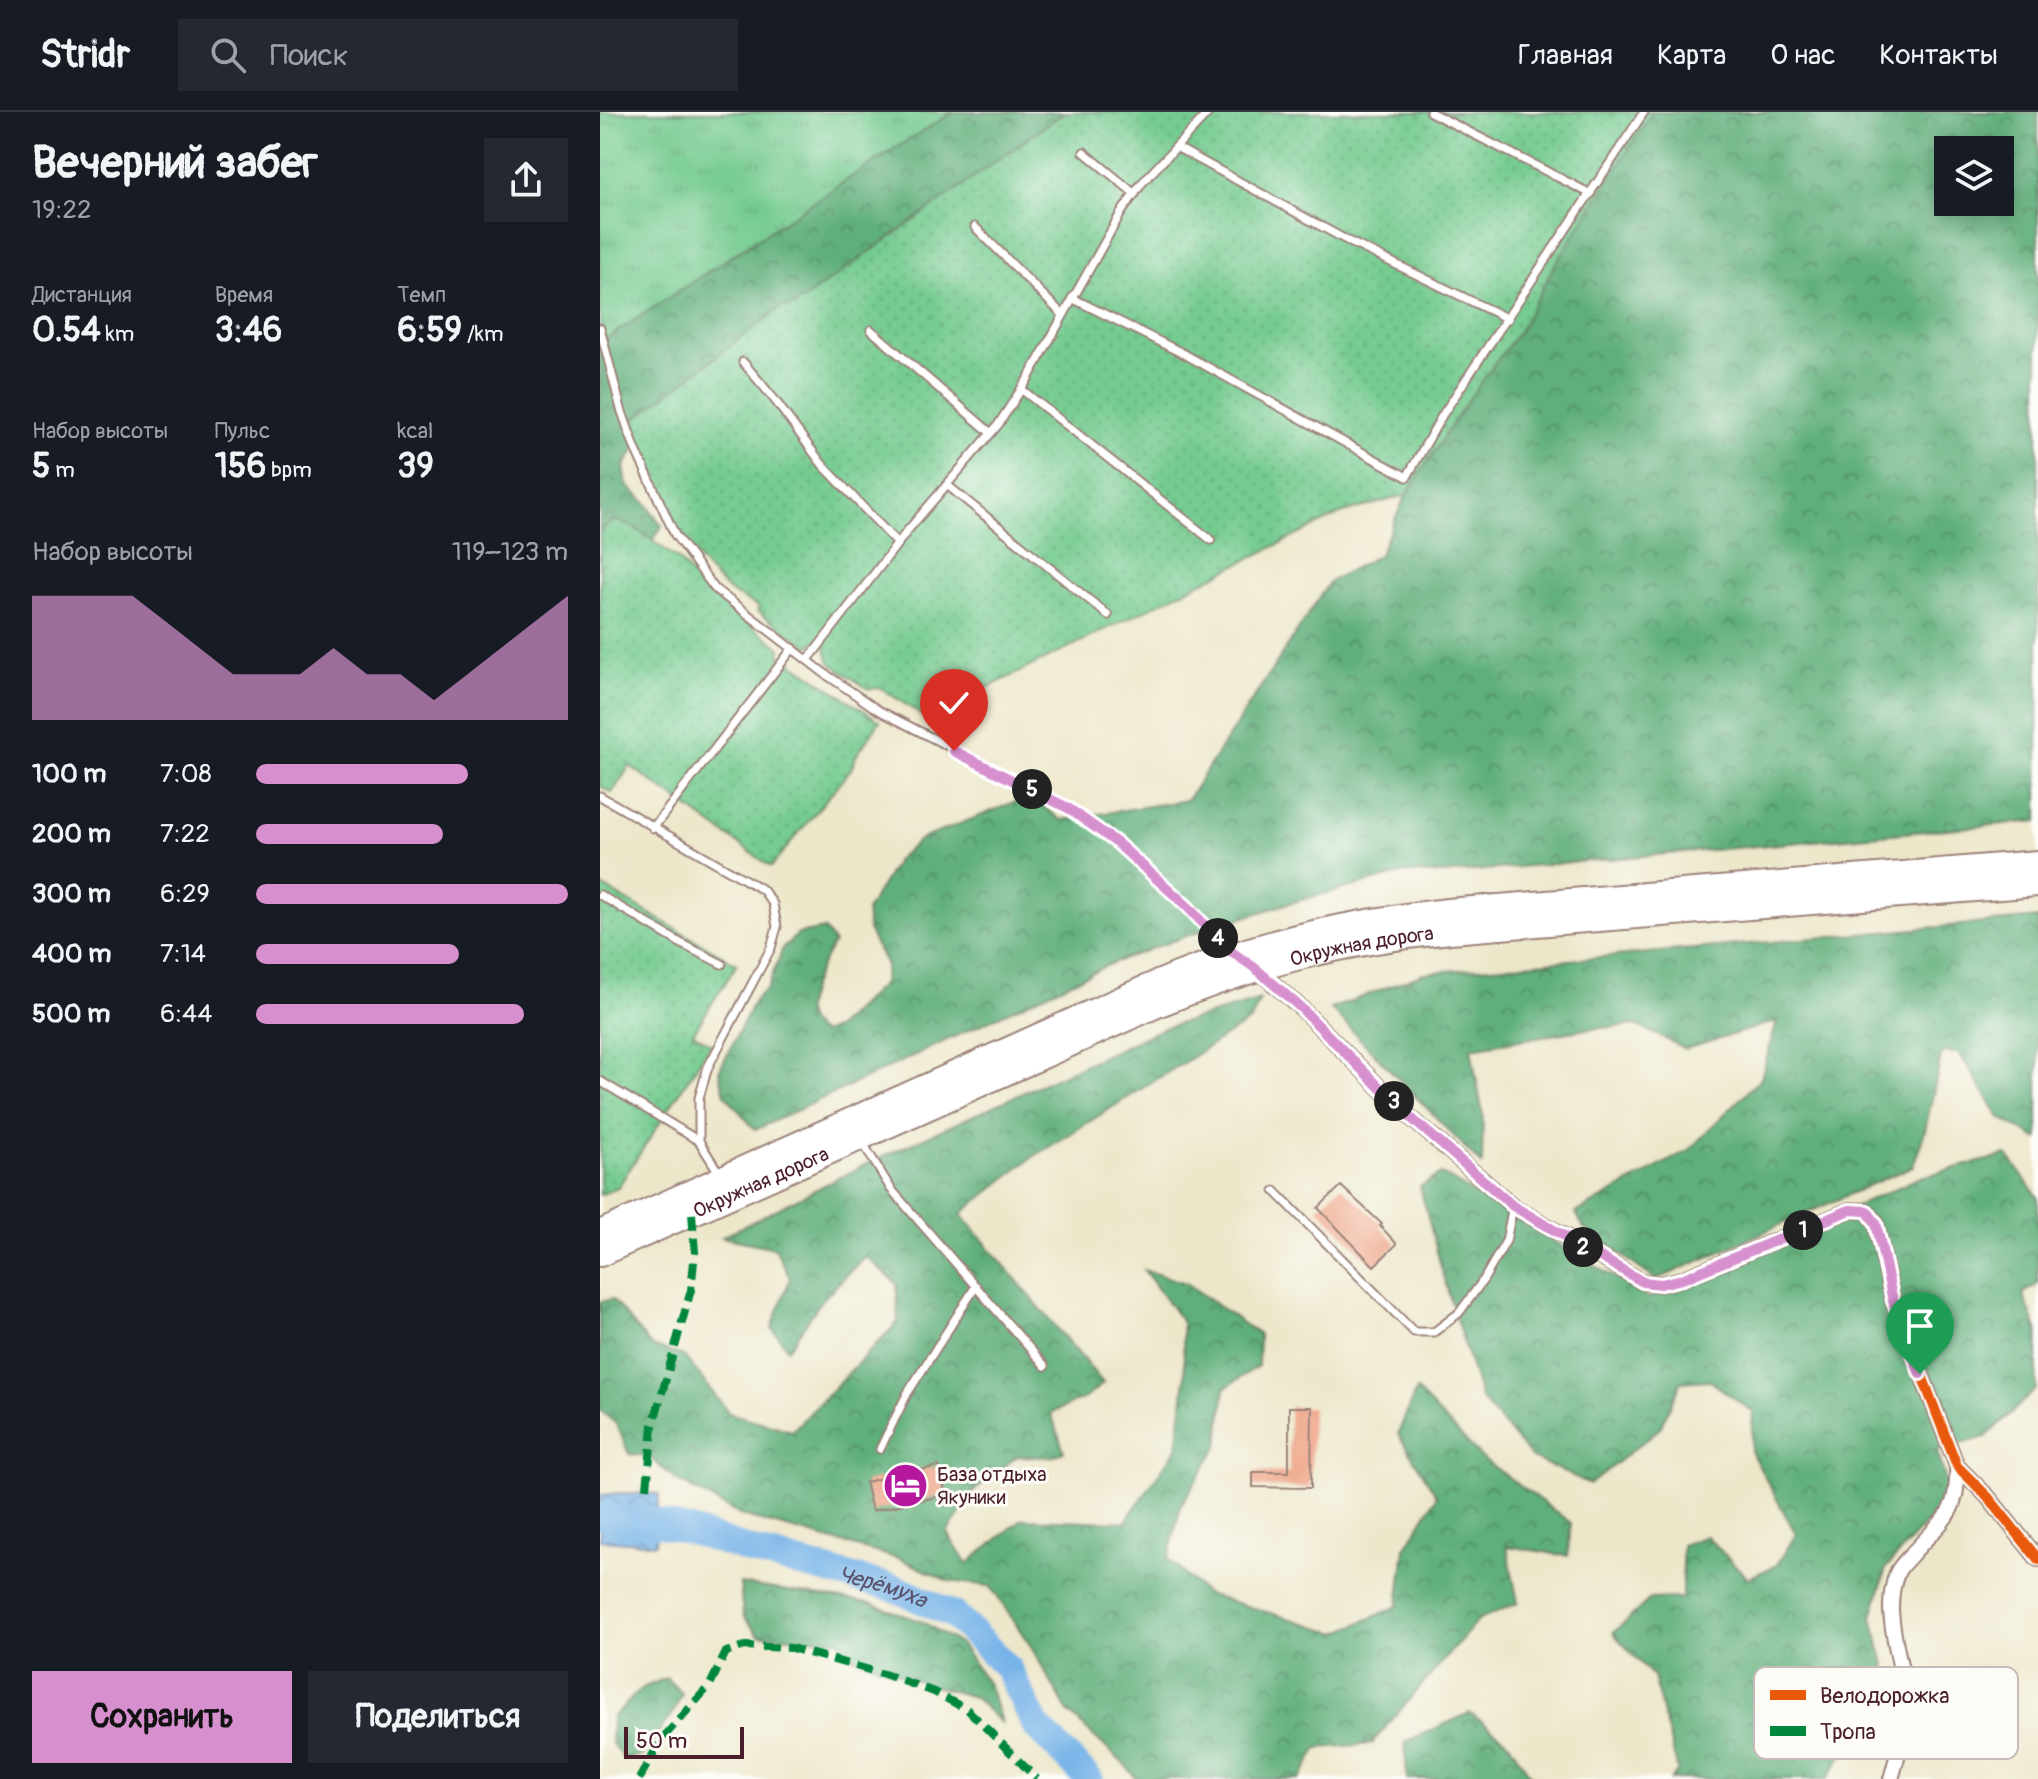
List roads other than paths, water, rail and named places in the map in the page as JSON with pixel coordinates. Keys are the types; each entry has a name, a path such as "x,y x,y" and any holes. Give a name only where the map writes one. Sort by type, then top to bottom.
{"main road":[{"name":"Окружная дорога","path":"600,1233 1148,987 1234,953 1308,933 1423,913 2038,863"},
{"name":"Окружная дорога","path":"600,1254 1157,1005 1255,968 1336,947 1425,933 2038,884"}],"street":[{"path":"1234,953 1301,1008 1403,1111 1513,1206 1643,1282 1661,1284 1682,1279 1850,1210 1867,1211 1876,1223 1893,1301 1957,1466 1958,1489 1952,1509 1897,1571 1892,1596 1892,1624 1899,1667"},
{"path":"1957,1466 1988,1497 2038,1559"},
{"path":"1891,1779 1896,1759"}],"lane":[{"path":"808,660 898,544 991,433 1021,389 1062,314 1135,194 1209,112"},
{"path":"1430,112 1591,194"},
{"path":"1072,298 1186,355 1407,477 1443,414 1644,112"},
{"path":"1176,147 1350,242 1508,319"},
{"path":"1084,152 1135,194"},
{"path":"975,227 1062,314"},
{"path":"600,328 621,409 635,448 675,535 715,589 808,660 900,723 1068,808 1142,864 1234,953"},
{"path":"871,330 991,433"},
{"path":"743,362 822,464 898,544"},
{"path":"1021,389 1211,540"},
{"path":"947,485 1108,615"},
{"path":"653,828 793,648"},
{"path":"600,796 763,890 773,904 777,927 771,948 708,1067 699,1098 699,1141"},
{"path":"600,895 722,964"},
{"path":"600,1081 699,1141 707,1149 722,1178"},
{"path":"860,1138 891,1189 1045,1366"},
{"path":"1275,1191 1414,1332 1434,1332 1459,1313 1506,1241 1513,1206"},
{"path":"880,1449 907,1394 976,1286"}],"water":[{"path":"659,1494 655,1544 600,1540 600,1495"}],"waterway":[{"name":"Черёмуха","path":"600,1516 691,1531 755,1552 897,1589 954,1615 1007,1667 1036,1726 1089,1779"}],"place":[{"name":"База отдыха Якуники","path":"906,1486"}]}
